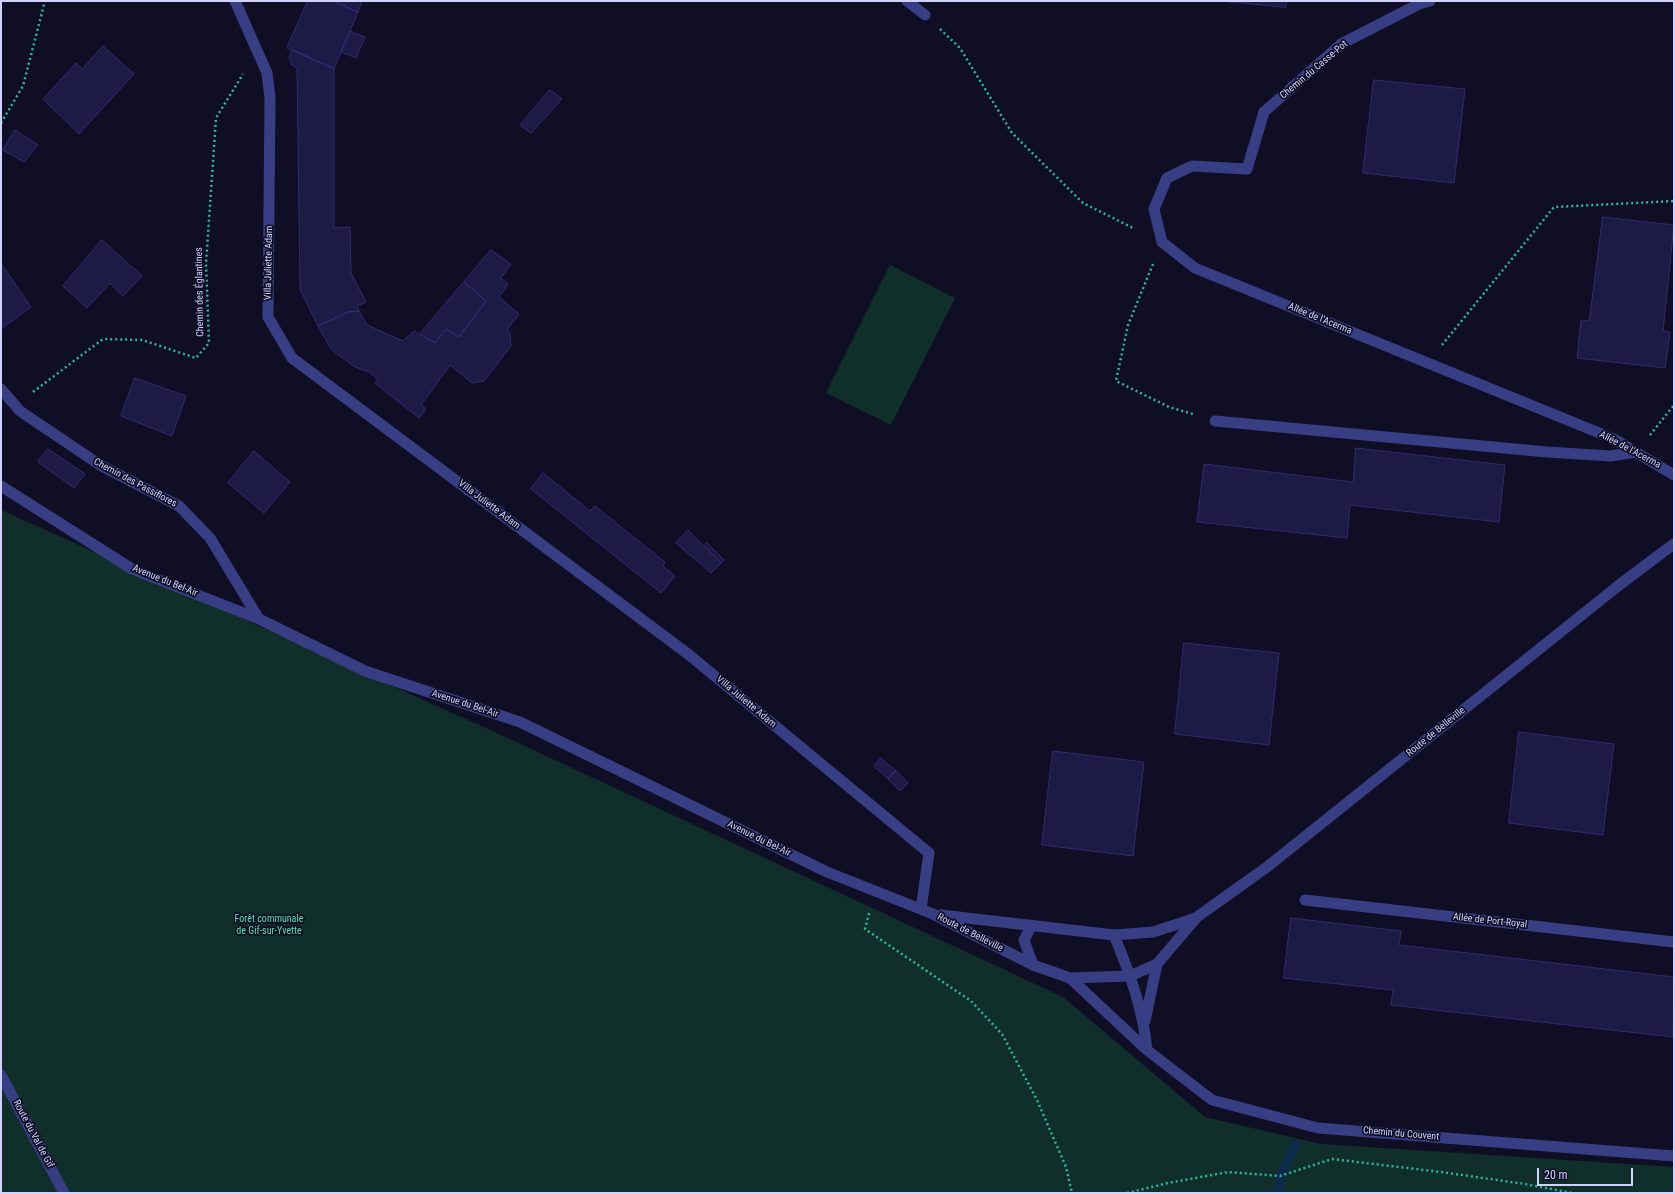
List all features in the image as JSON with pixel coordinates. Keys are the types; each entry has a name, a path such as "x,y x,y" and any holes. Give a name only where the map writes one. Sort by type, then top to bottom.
{"street":[{"name":"Villa Juliette Adam","path":"235,1 267,73 270,98 268,317 292,358 688,654 929,853 921,909"},
{"path":"907,1 925,16"},
{"name":"Chemin du Casse-Pot","path":"1162,242 1154,209 1168,178 1192,166 1247,169 1264,112 1341,44 1419,4 1430,1"},
{"name":"Allée de l'Acerma","path":"1162,242 1195,268 1614,439 1674,475"},
{"name":"Chemin des Passiflores","path":"1,389 20,411 100,465 179,506 210,538 259,618"},
{"path":"1215,421 1547,452 1611,456 1635,452"},
{"name":"Avenue du Bel-Air","path":"1,486 132,569 259,618 365,671 520,722 827,872 933,914"},
{"name":"Route de Belleville","path":"933,914 1032,965 1070,978 1130,976 1157,964 1197,917 1267,868 1618,586 1674,544"},
{"name":"Allée de Port-Royal","path":"1305,900 1674,942"},
{"name":"Route de Belleville","path":"933,914 1114,935 1153,932 1197,917"},
{"path":"1032,925 1024,940 1032,965"},
{"path":"1114,935 1130,976 1144,1024 1147,1050"},
{"path":"1144,1024 1157,964"},
{"name":"Chemin du Couvent","path":"1070,978 1147,1050 1212,1100 1318,1128 1674,1156"},
{"name":"Route du Val de Gif","path":"1,1075 64,1193"}],"path":[{"path":"1,123 23,86 45,1"},
{"path":"925,16 960,48 1012,133 1083,203 1162,242 1128,325 1116,381 1169,407 1215,421"},
{"name":"Chemin des Églantines","path":"15,405 103,340 142,340 196,358 209,343 206,264 216,118 258,52"},
{"path":"1427,363 1554,207 1674,201"},
{"path":"1635,452 1674,405"},
{"path":"876,892 865,929 971,1001 1002,1034 1037,1100 1066,1167 1072,1193"},
{"path":"1127,1193 1168,1183 1228,1172 1280,1176 1332,1159 1441,1172 1525,1184 1572,1193"}],"green space":[{"path":"890,265 955,298 891,425 826,393"},
{"name":"Forêt communale de Gif-sur-Yvette","path":"1,510 497,733 1063,997 1205,1117 1321,1144 1674,1167 1674,1193 1,1193"}],"building":[{"path":"308,1 334,1 358,12 334,69 287,48"},
{"path":"334,1 362,1 358,12"},
{"path":"1221,1 1287,1 1286,7"},
{"path":"350,31 365,37 356,58 341,52"},
{"path":"103,46 134,74 79,134 43,99 76,63 82,69"},
{"path":"293,50 334,68 334,228 350,227 351,273 366,302 357,306 359,311 348,312 318,326 300,289 297,69 292,65 289,58"},
{"path":"1374,80 1465,89 1454,183 1363,173"},
{"path":"550,90 562,99 531,133 520,125"},
{"path":"15,130 38,145 24,162 3,150"},
{"path":"1603,217 1674,225 1663,331 1670,332 1665,368 1577,358 1581,320 1589,321"},
{"path":"102,240 142,276 123,296 110,283 87,308 63,286"},
{"path":"491,250 511,264 501,278 508,284 499,297 519,314 507,330 510,333 511,346 484,381 472,383 450,365 421,405 426,409 419,418 375,383 378,379 369,372 353,366 331,349 318,326 348,312 359,311 367,325 403,341 414,331 435,343 446,329 459,337 486,301 464,282"},
{"path":"1,263 31,307 1,329"},
{"path":"464,282 486,301 459,337 446,329 435,343 420,334"},
{"path":"135,378 186,396 172,436 121,416"},
{"path":"1356,448 1505,465 1499,522 1350,505 1347,538 1197,522 1204,464 1353,482"},
{"path":"48,449 85,474 74,488 38,462"},
{"path":"254,451 290,482 264,513 228,483"},
{"path":"543,473 590,511 595,506 665,562 663,566 675,576 661,593 531,489"},
{"path":"688,530 721,563 711,573 676,543"},
{"path":"707,543 724,560 721,563 704,546"},
{"path":"1184,643 1279,653 1269,745 1175,734"},
{"path":"1519,732 1614,744 1603,835 1509,823"},
{"path":"1053,751 1144,762 1133,856 1042,845"},
{"path":"881,758 896,771 888,779 874,766"},
{"path":"896,771 908,783 900,791 888,779"},
{"path":"1291,918 1401,931 1399,945 1674,977 1673,1037 1391,1005 1393,990 1284,978"}],"waterway":[{"path":"1279,1193 1280,1176 1296,1144"}]}
